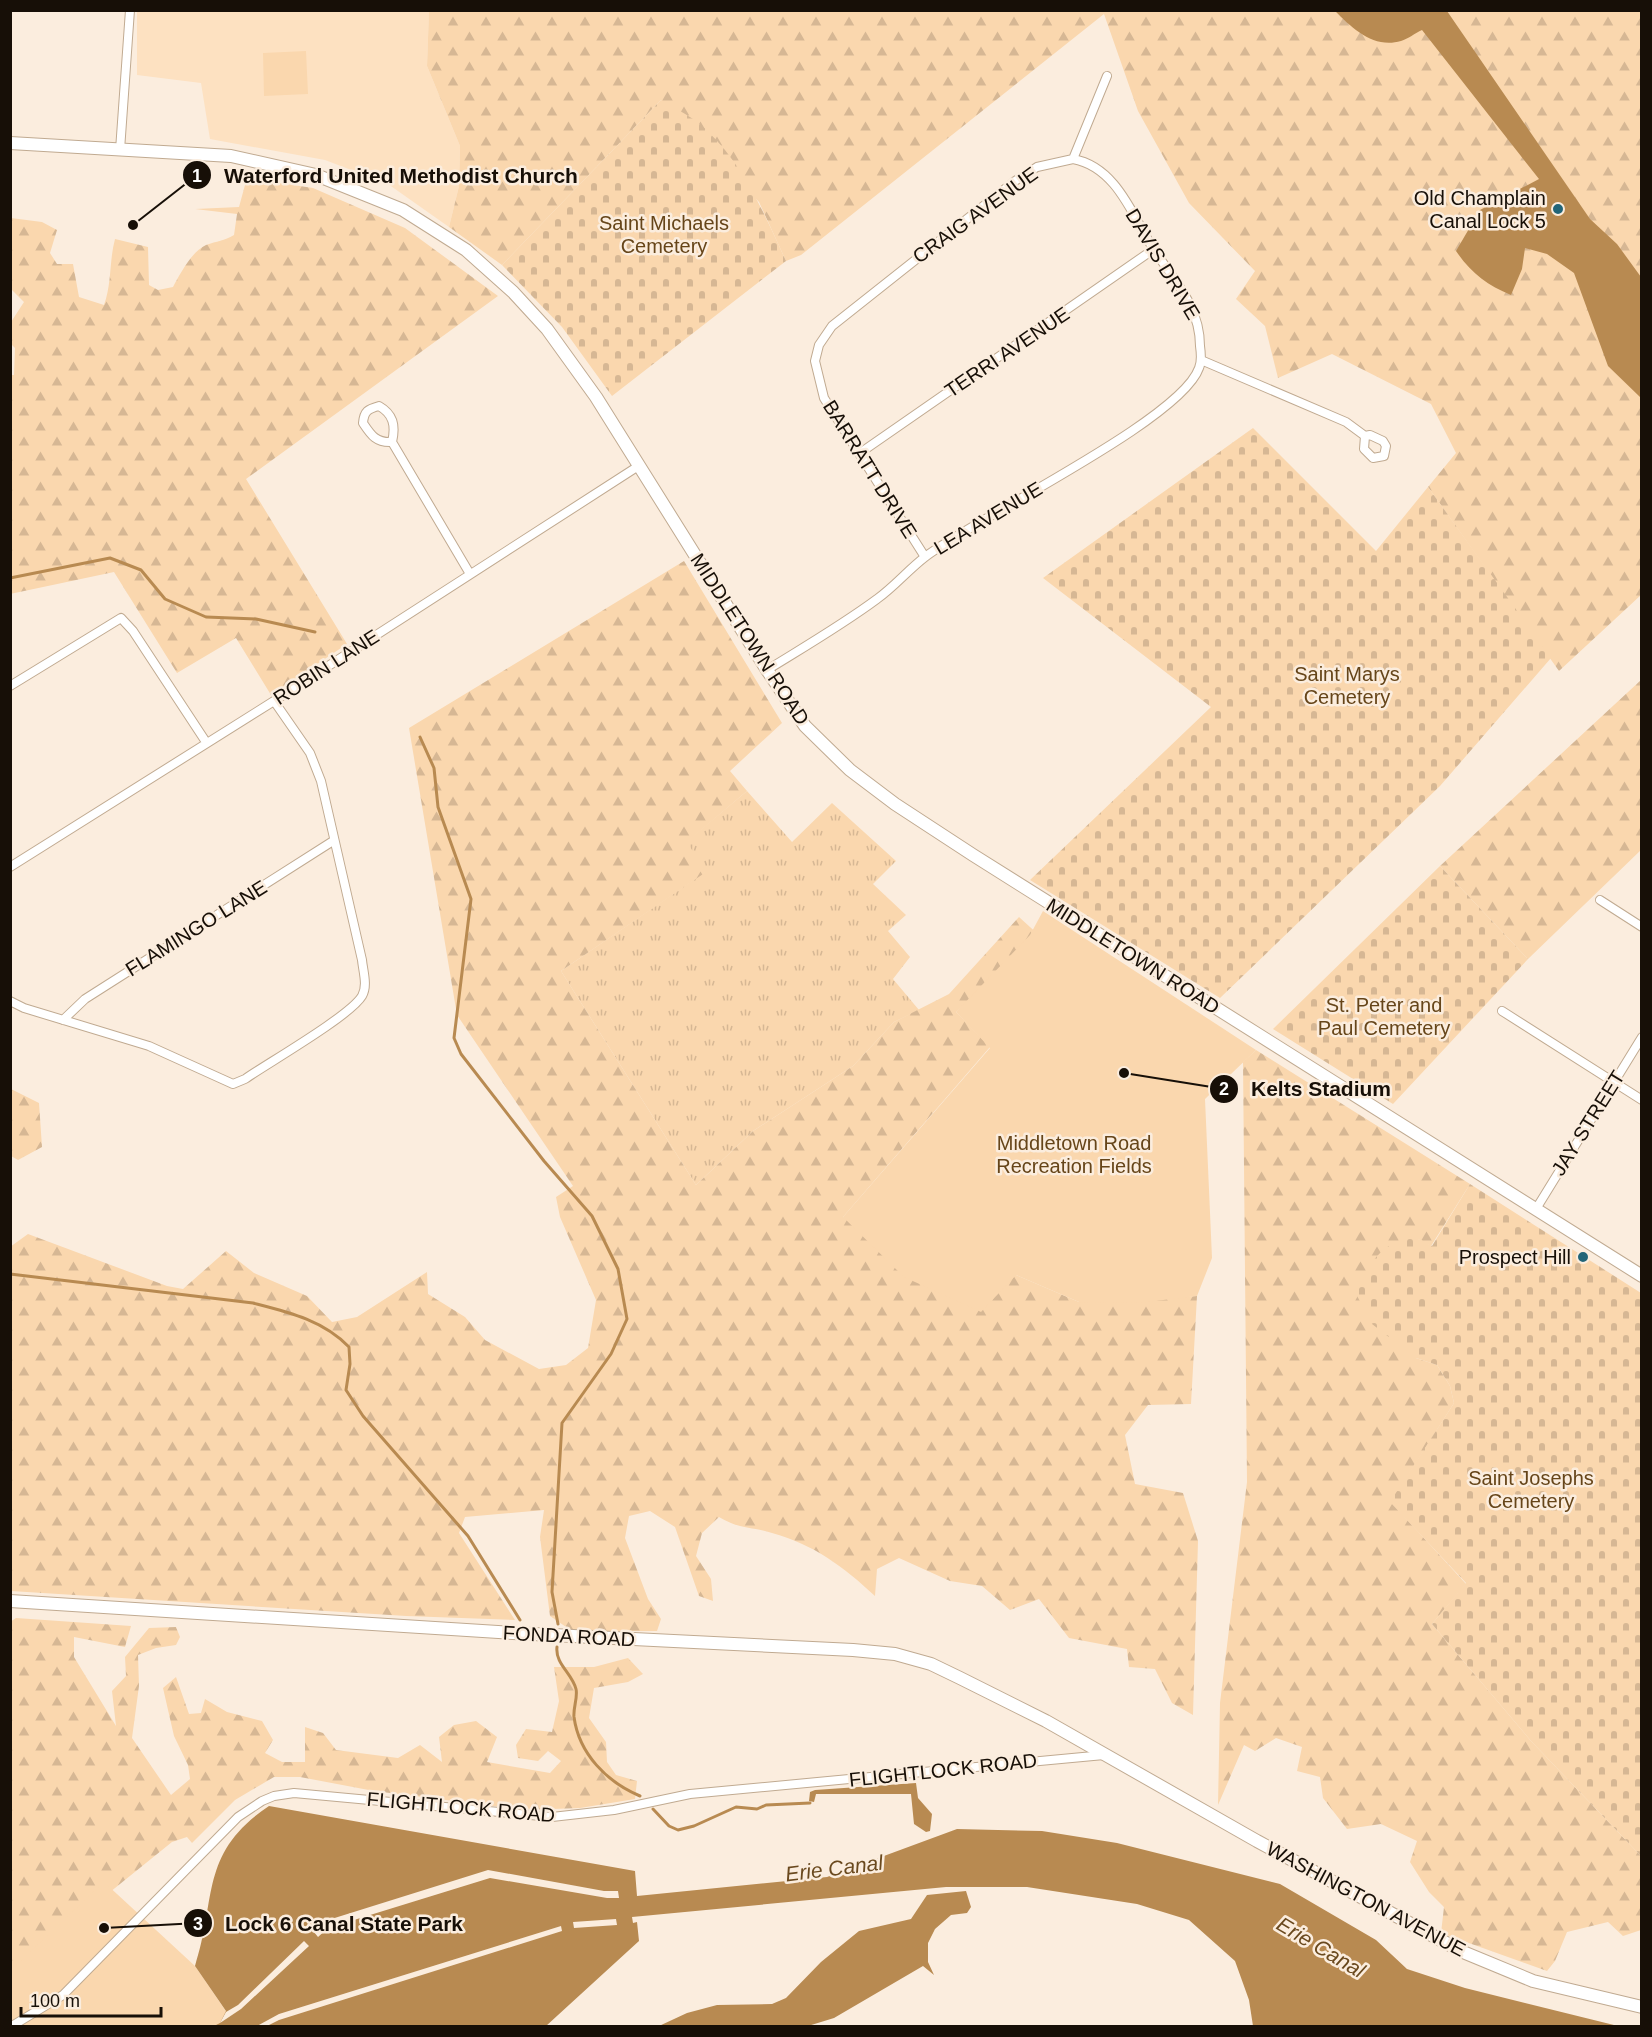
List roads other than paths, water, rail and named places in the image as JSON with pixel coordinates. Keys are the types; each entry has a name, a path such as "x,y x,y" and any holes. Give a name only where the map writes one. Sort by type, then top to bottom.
{"street":[{"path":"120,150 130,10"},
{"path":"1074,159 1107,76"},
{"name":"MIDDLETOWN ROAD","path":"10,143 231,156 316,175 403,210 433,228 485,266 547,329 640,465 767,670 805,726 824,746 895,804 1641,1276"},
{"name":"DAVIS DRIVE","path":"1074,159 1085,161 1105,174 1118,188 1154,249 1190,300 1200,326 1201,360"},
{"name":"CRAIG AVENUE","path":"819,345 843,314 1015,181 1037,167 1074,159"},
{"name":"TERRI AVENUE","path":"860,453 1154,249"},
{"name":"BARRATT DRIVE","path":"819,345 815,370 824,398 925,557"},
{"path":"1201,360 1346,422 1365,436"},
{"name":"LEA AVENUE","path":"767,670 879,598 925,557 1145,421 1184,390 1199,369 1201,360"},
{"path":"392,442 382,442 369,433 363,423 364,414 368,409 379,406 389,411 394,431 392,442 470,574"},
{"name":"ROBIN LANE","path":"10,867 274,701 640,465"},
{"path":"10,686 121,618 133,631 206,742"},
{"path":"10,1001 149,1046 233,1084 245,1079 327,1024 361,998 365,990 362,960 315,765 274,701"},
{"name":"FLAMINGO LANE","path":"63,1020 85,999 333,840"},
{"path":"1600,900 1641,927"},
{"path":"1502,1011 1641,1100"},
{"name":"JAY STREET","path":"1536,1209 1641,1037"},
{"name":"FONDA ROAD","path":"10,1601 513,1633 895,1654 931,1664 960,1678 1046,1721 1104,1755"},
{"name":"WASHINGTON AVENUE","path":"1104,1755 1463,1952 1533,1980 1641,2007"},
{"name":"FLIGHTLOCK ROAD","path":"12,2026 63,1995 238,1817 274,1796 294,1793 552,1817 614,1810 690,1794 1104,1755"}],"water":[{"path":"1335,11 1447,11 1590,219 1617,244 1641,277 1641,398 1608,366 1574,273 1547,254 1525,248 1522,269 1511,295 1480,277 1456,251 1480,210 1539,179 1422,30 1401,41 1382,42 1357,31"},
{"path":"916,1783 918,1798 932,1814 930,1831 926,1832 914,1824 911,1794 816,1794 814,1802 809,1801 810,1792 815,1790"},
{"name":"Erie Canal","path":"269,1806 635,1871 637,1896 827,1877 957,1829 1042,1831 1117,1843 1280,1884 1376,1940 1407,1969 1465,1988 1618,2026 1253,2026 1249,2000 1235,1961 1189,1920 1137,1904 1027,1887 946,1887 632,1917 633,1923 637,1922 639,1941 546,2026 214,2026 220,2023 226,2011 195,1966 214,1878 231,1841"},
{"path":"966,1891 971,1907 967,1913 951,1915 935,1929 928,1943 928,1962 934,1975 923,1966 834,2018 808,2026 659,2026 687,2013 717,2005 772,2004 786,1998 821,1962 859,1931 911,1919 927,1895"}],"waterway":[{"path":"10,578 110,558 141,570 165,599 206,617 256,619 315,632"},
{"path":"420,737 434,768 438,807 471,899 454,1038 461,1054 544,1161 592,1216 618,1269 627,1319 611,1354 562,1423 552,1592 558,1624"},
{"path":"10,1274 253,1303 304,1318 328,1330 349,1347 350,1364 346,1390 363,1416 468,1536 520,1620"},
{"path":"557,1647 561,1664 576,1689 574,1717 588,1755 616,1783 640,1796"},
{"path":"653,1809 669,1826 678,1830 694,1826 736,1807 757,1809 766,1805 810,1803"}],"place":[{"name":"Old Champlain Canal Lock 5","path":"1558,209"},
{"name":"Waterford United Methodist Church","path":"133,225"},
{"name":"Kelts Stadium","path":"1124,1073"},
{"name":"Prospect Hill","path":"1583,1257"},
{"name":"Lock 6 Canal State Park","path":"104,1928"}],"park label":[{"name":"Saint Michaels Cemetery","path":"664,234"},
{"name":"Saint Marys Cemetery","path":"1347,686"},
{"name":"St. Peter and Paul Cemetery","path":"1384,1016"},
{"name":"Middletown Road Recreation Fields","path":"1074,1154"},
{"name":"Saint Josephs Cemetery","path":"1531,1490"}]}
